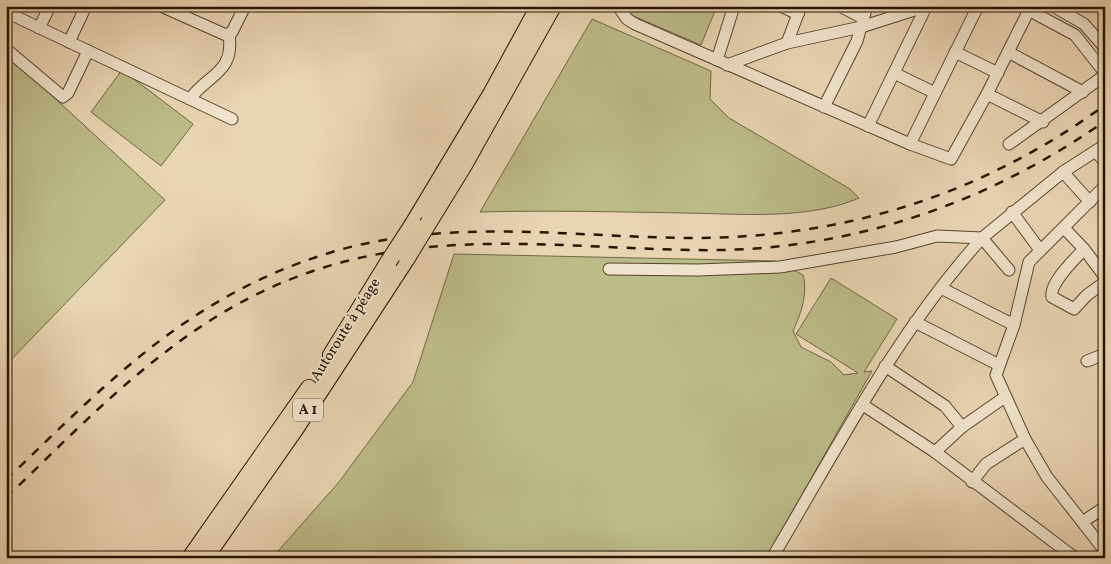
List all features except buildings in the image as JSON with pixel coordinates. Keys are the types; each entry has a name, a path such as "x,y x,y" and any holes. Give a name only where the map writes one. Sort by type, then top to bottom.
{"highway":[{"name":"Autoroute à péage","path":"190,558 292,414 413,224 491,94 539,6"},
{"name":"A 1","path":"205,558 296,428 407,258 464,165 553,6"}],"street":[{"path":"39,28 50,6"},
{"path":"69,42 86,6"},
{"path":"161,6 222,35 229,34"},
{"path":"190,99 197,89 221,71 231,52 229,34 245,6"},
{"path":"618,6 627,19 635,24 910,144 951,158 988,94 1008,52 1025,8 1075,35 1105,74 1043,122 1009,144"},
{"path":"722,63 734,6"},
{"path":"781,6 799,10 787,44"},
{"path":"840,6 862,22"},
{"path":"824,107 857,41 867,6"},
{"path":"722,63 862,22 926,6"},
{"path":"868,126 926,6"},
{"path":"910,144 978,6"},
{"path":"1053,6 1084,24 1105,48"},
{"path":"6,12 232,119"},
{"path":"6,49 62,97 68,93 88,51"},
{"path":"955,52 998,73"},
{"path":"1008,52 1083,92"},
{"path":"894,73 935,93"},
{"path":"988,94 1043,122"},
{"path":"772,558 885,366 915,322 982,238 1063,172 1100,148 1105,162"},
{"path":"1063,172 1090,202"},
{"path":"1103,191 1029,262 1014,325 1000,365 997,380 1025,439 1052,484 1084,521 1105,551"},
{"path":"1012,212 1040,250"},
{"path":"1064,228 1084,249 1104,276 1074,309 1051,295 1056,282 1084,249"},
{"path":"610,269 698,270 780,267 896,247 937,236 950,235 982,238 1009,270"},
{"path":"941,288 1014,325"},
{"path":"915,322 1000,365"},
{"path":"1087,361 1105,354"},
{"path":"885,366 945,406 962,427"},
{"path":"935,452 962,427 1005,397"},
{"path":"863,405 935,452 972,482 1075,558"},
{"path":"972,482 986,464 1025,439"},
{"path":"1084,521 1105,506"}],"green space":[{"path":"627,6 717,6 701,45 624,12"},
{"path":"592,19 711,71 710,99 729,118 850,189 859,198 818,210 774,214 557,211 480,212"},
{"path":"6,53 165,200 6,365"},
{"path":"122,70 193,124 161,166 91,112"},
{"path":"454,254 776,261 803,275 805,289 803,303 793,331 801,347 831,362 844,375 858,373 796,334 831,278 897,319 864,372 872,371 766,558 272,558 339,482 413,382"}],"railway":[{"path":"6,480 117,376 192,318 234,293 279,271 329,253 374,242 420,235 466,232 697,238 753,236 807,229 860,219 912,204 962,186 1011,163 1059,136 1105,105"},
{"path":"6,498 106,402 177,343 216,317 256,295 299,276 348,261 397,251 446,246 545,244 645,249 750,249 804,243 858,233 910,218 961,200 1011,177 1059,151 1105,121"}]}
